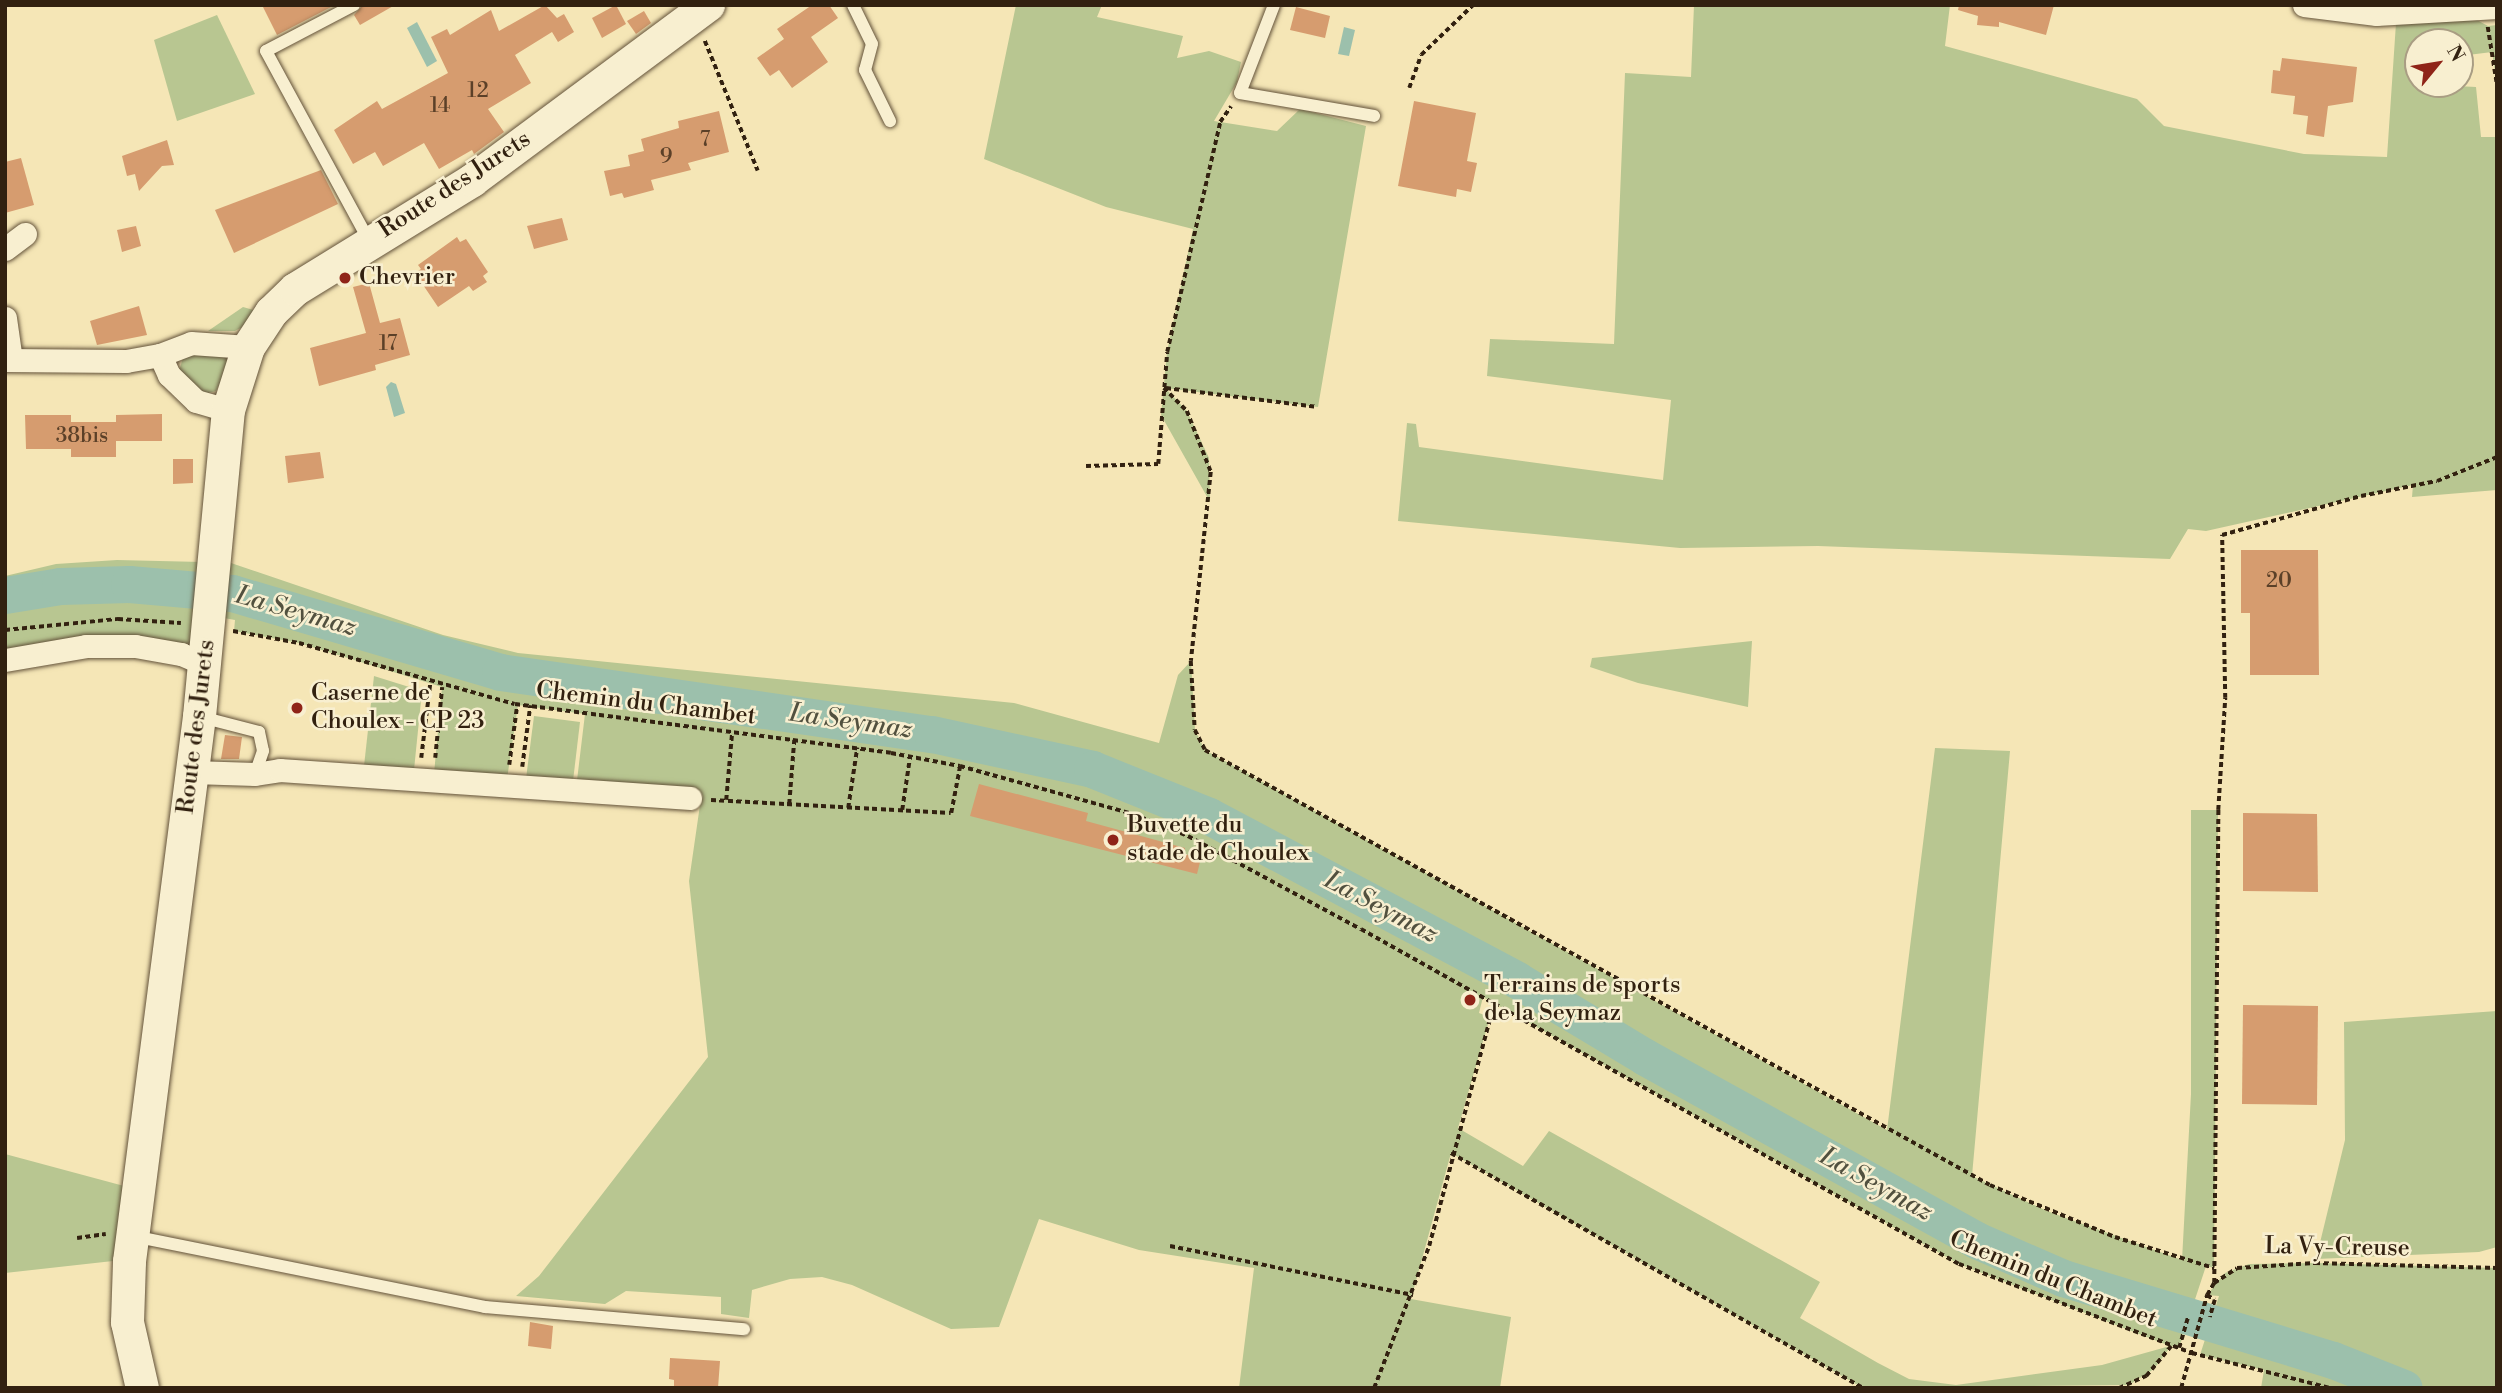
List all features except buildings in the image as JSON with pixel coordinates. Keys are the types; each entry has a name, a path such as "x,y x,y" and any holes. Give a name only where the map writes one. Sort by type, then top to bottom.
{"street":[{"path":"2304,5 2376,14 2489,7"},
{"name":"Route des Jurets","path":"142,1388 127,1322 133,1236 199,716 229,410 248,347 285,298 369,241 472,180 701,11"},
{"path":"5,249 25,234"},
{"path":"5,318 8,360 126,361 160,355 191,343 248,347"},
{"path":"160,355 169,375 195,401 229,410"},
{"path":"5,660 86,646 135,646 181,654 205,664"},
{"path":"192,772 255,774 280,770 690,799"}],"lane":[{"path":"354,5 266,51 369,241"},
{"path":"853,5 872,44 865,70 890,121"},
{"path":"1274,5 1240,93 1374,116"},
{"path":"199,716 259,732 263,751 255,774"},
{"path":"133,1236 485,1307 744,1329"}],"path":[{"path":"1409,88 1421,55 1473,5"},
{"path":"2489,7 2497,84"},
{"path":"701,11 758,171"},
{"path":"1086,466 1158,464 1164,388 1190,243 1217,135 1240,93"},
{"path":"1164,388 1318,407"},
{"path":"1164,388 1187,411 1211,472 1191,661 1195,730 1205,750 1990,1185 2115,1237 2214,1268"},
{"path":"2181,1388 2207,1295 2214,1283 2218,810 2225,698 2222,535 2361,496 2437,481 2497,457"},
{"name":"Chemin du Chambet","path":"209,626 299,643 430,684 517,705 910,756 960,766 1133,814 1188,836 1494,1003 1959,1264 2179,1349 2330,1388"},
{"path":"426,780 430,684"},
{"path":"426,780 442,687"},
{"path":"512,786 517,705"},
{"path":"512,786 530,706"},
{"path":"726,800 732,732"},
{"path":"789,804 794,740"},
{"path":"848,808 857,748"},
{"path":"902,811 910,756"},
{"path":"690,799 951,813 960,766"},
{"path":"1374,1388 1413,1294 1494,1003"},
{"path":"1451,1153 1863,1388"},
{"path":"1170,1246 1413,1294"},
{"name":"La Vy-Creuse","path":"2214,1283 2249,1264 2497,1268"},
{"path":"2207,1295 2215,1300 2210,1317"},
{"path":"2179,1349 2188,1317"},
{"path":"2119,1388 2129,1386 2154,1369 2171,1346"}],"shaded area":[{"path":"1016,5 1102,5 1097,17 1183,36 1177,58 1209,51 1241,62 1237,82 1214,121 1277,131 1300,109 1366,126 1318,407 1165,388 1187,411 1209,458 1210,502 1161,415 1167,352 1193,229 1106,207 984,159"},
{"path":"1694,5 1950,5 1945,46 2137,99 2164,126 2304,154 2387,157 2396,23 2475,19 2488,26 2497,25 2497,84 2492,52 2474,54 2474,28 2404,28 2404,98 2474,98 2476,87 2481,137 2497,137 2497,490 2412,497 2413,485 2206,531 2188,529 2170,559 1818,546 1680,548 1398,521 1407,423 1416,424 1419,447 1663,480 1671,400 1487,376 1490,339 1614,344 1625,73 1691,77"},
{"path":"217,15 255,94 177,121 154,40"},
{"path":"417,22 437,61 427,67 407,28"},
{"path":"1344,27 1355,30 1349,56 1338,54"},
{"path":"243,307 257,311 248,324 235,331 208,331"},
{"path":"184,353 225,355 230,364 216,391 204,394 179,372"},
{"path":"391,382 396,384 405,413 394,417 386,387"},
{"path":"117,560 202,562 209,628 181,654 5,660 5,576 56,564"},
{"path":"231,563 443,635 518,653 1014,703 1159,743 1178,675 1191,661 1195,730 1205,750 1887,1130 1935,748 2010,751 1972,1176 2047,1211 2182,1260 2191,1094 2191,810 2218,810 2214,1268 2206,1266 2179,1348 2171,1346 2154,1369 2129,1385 1863,1388 1451,1153 1411,1299 1511,1317 1500,1388 1239,1388 1254,1268 1139,1250 1039,1219 999,1327 951,1329 852,1285 822,1277 790,1279 752,1290 749,1318 721,1314 721,1297 626,1291 605,1304 516,1296 539,1276 708,1057 689,881 700,805 575,797 585,714 518,705 507,779 434,774 442,687 299,643 234,631 235,620 224,618","holes":["1483,997 1959,1264 2170,1346 2102,1365 1956,1385 1909,1379 1800,1318 1820,1282 1549,1131 1523,1166 1458,1128 1490,1017 1479,1013"]},
{"path":"1752,641 1748,707 1638,683 1590,667 1592,658"},
{"path":"374,676 422,691 414,770 364,766"},
{"path":"534,716 580,722 573,781 526,779"},
{"path":"2497,1011 2497,1247 2479,1252 2316,1259 2345,1140 2344,1022"},
{"path":"5,1154 124,1186 113,1261 5,1273"},
{"path":"2249,1264 2497,1268 2497,1388 2261,1388 2264,1370 2200,1355 2219,1296 2207,1295 2225,1273"}],"waterway":[{"name":"La Seymaz","path":"5,595 60,586 129,584 232,593 500,672 932,734 1092,769 1209,816 1517,980 1645,1057 1976,1240 2063,1278 2333,1360 2404,1388"}],"place":[{"name":"Chevrier","path":"345,278"},
{"name":"Caserne de Choulex - CP 23","path":"297,708"},
{"name":"Buvette du stade de Choulex","path":"1113,840"},
{"name":"Terrains de sports de la Seymaz","path":"1470,1000"}]}
